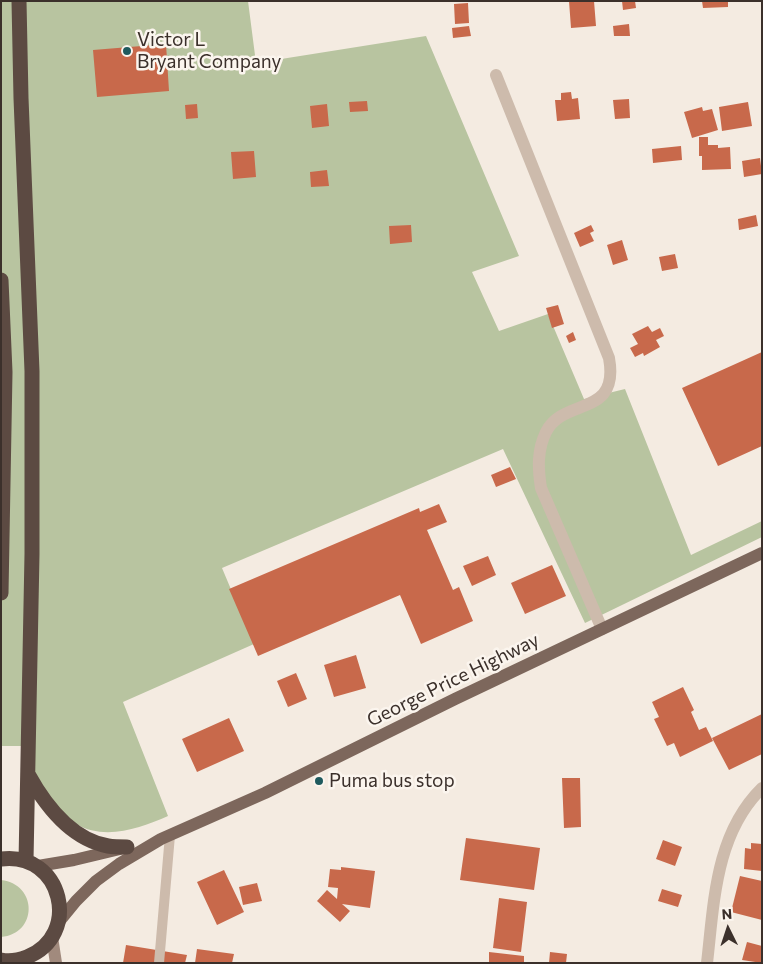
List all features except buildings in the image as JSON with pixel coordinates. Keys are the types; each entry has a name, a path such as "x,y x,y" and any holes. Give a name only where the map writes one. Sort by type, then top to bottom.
{"highway":[{"path":"19,1 32,372 32,554 28,774 32,863"},
{"path":"1,280 5,372 1,594"},
{"path":"28,774 42,800 68,826 84,836 108,846 127,847"},
{"path":"1,860 32,863 47,876 56,890 60,907 55,930 44,947 32,955 19,960 5,961"}],"main road":[{"name":"George Price Highway","path":"55,930 76,901 96,881 119,864 165,837 265,793 455,699 762,553"},
{"name":"George Price Highway","path":"32,863 74,860 165,837"},
{"path":"55,930 56,963"}],"street":[{"path":"496,75 609,358 612,372 610,384 602,397 557,419 546,430 540,448 538,471 541,488 602,629"},
{"path":"707,963 722,857 731,834 743,813 762,788"}],"lane":[{"path":"158,963 165,837"}],"green space":[{"path":"1,1 248,1 256,63 426,36 519,256 472,272 499,331 548,314 584,399 625,389 691,555 762,521 762,537 585,623 503,449 222,568 254,644 123,702 168,816 146,825 111,832 87,829 71,821 32,787 27,746 1,746"},
{"path":"1,880 13,883 22,890 27,899 29,909 27,919 22,927 13,934 1,937"}],"place":[{"name":"Victor L Bryant Company","path":"127,51"},
{"name":"Puma bus stop","path":"319,781"}]}
